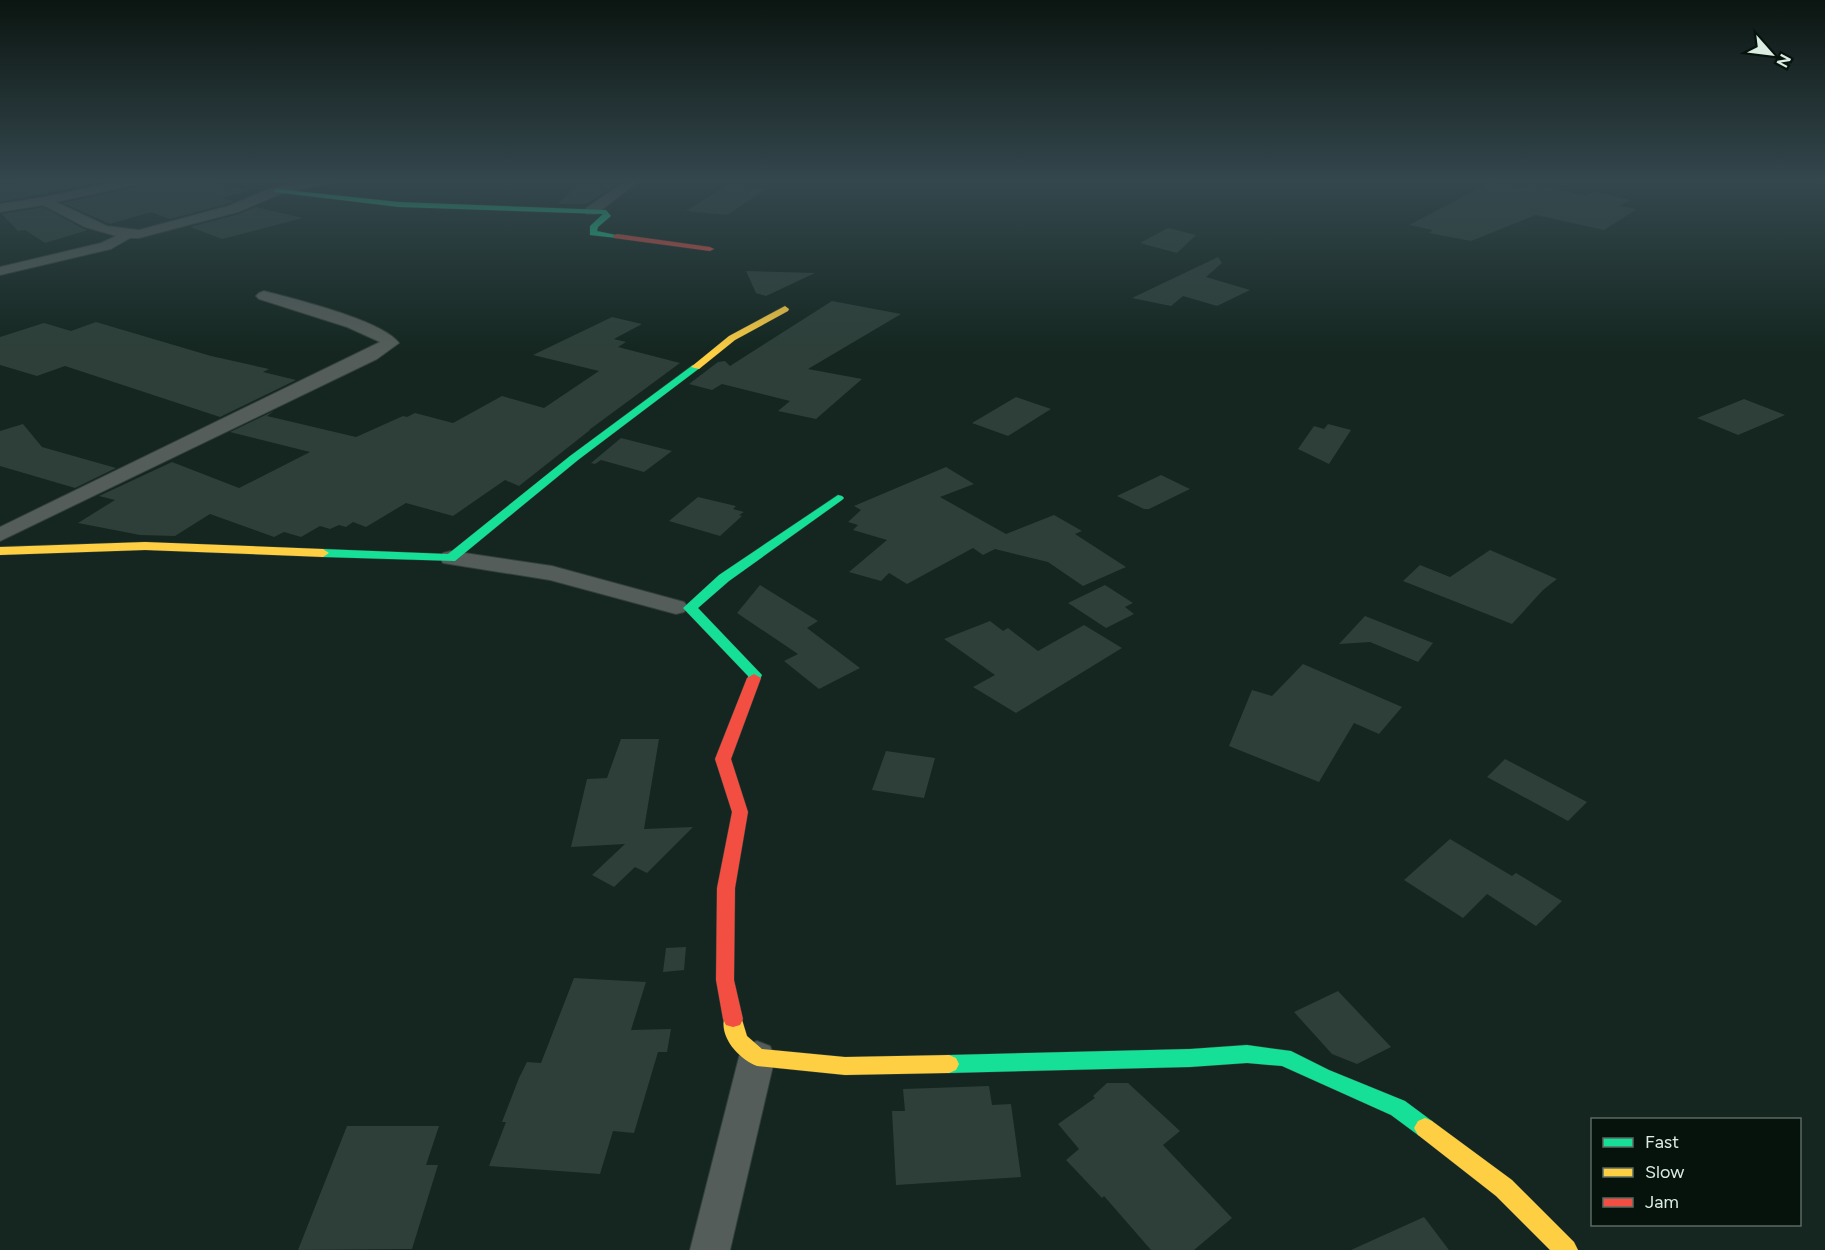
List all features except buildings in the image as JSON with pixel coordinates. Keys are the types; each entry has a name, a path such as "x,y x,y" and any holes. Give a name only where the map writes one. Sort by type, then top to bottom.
{"street":[{"path":"0,271 106,246 123,237"},
{"path":"625,237 710,249"},
{"path":"0,535 371,355 391,343 387,337 353,324 264,296"},
{"path":"452,558 574,458 666,387 732,338 785,309"},
{"path":"838,498 724,578 690,608 729,648 741,665 755,675 723,759 740,812 726,888 725,980 738,1041 757,1057 845,1066 1190,1058 1246,1054 1284,1057 1322,1076 1398,1108 1504,1188 1566,1250"},
{"path":"0,551 144,546 452,558 552,573 676,607"},
{"path":"710,1250 757,1057"}],"traffic: fast":[{"path":"323,553 451,558 574,458 696,367"},
{"path":"754,678 755,675 690,608 724,578 838,498"},
{"path":"949,1064 1190,1058 1247,1054 1284,1057 1322,1076 1398,1108 1425,1128"}],"traffic: slow":[{"path":"696,367 732,338 785,309"},
{"path":"0,551 145,546 323,553"},
{"path":"733,1019 738,1041 757,1057 845,1066 949,1064"},
{"path":"1425,1128 1504,1188 1566,1250"}],"traffic: jam":[{"path":"627,237 710,249"},
{"path":"733,1019 725,980 726,888 740,812 723,759 754,678"}]}
